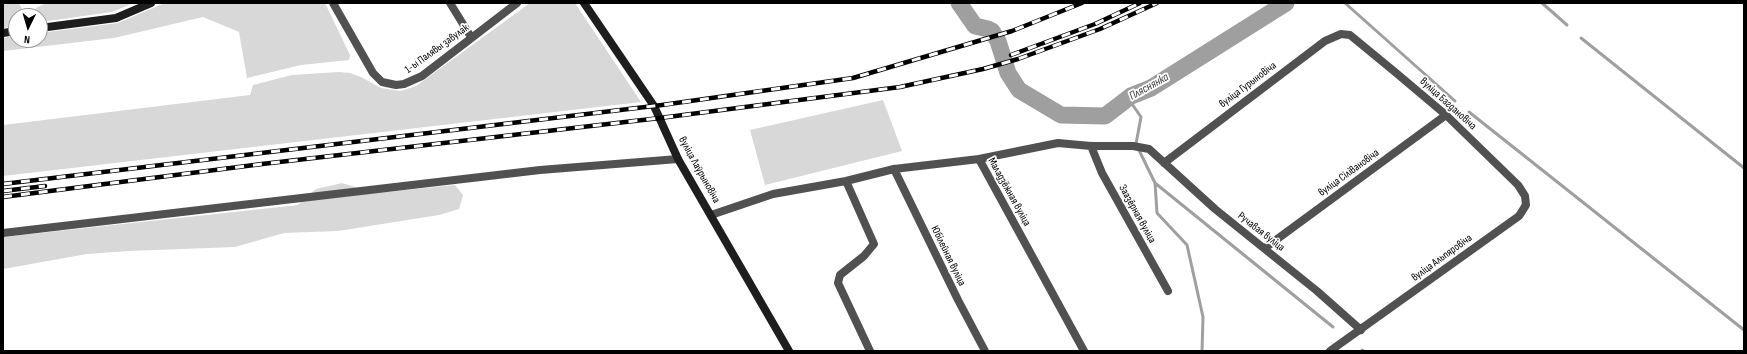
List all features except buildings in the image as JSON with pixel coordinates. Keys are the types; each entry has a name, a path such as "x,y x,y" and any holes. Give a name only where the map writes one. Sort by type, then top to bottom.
{"main road":[{"path":"48,27 116,18 151,3"},
{"name":"вуліца Лаўрыновіча","path":"584,3 654,106 678,159 789,351"}],"street":[{"name":"1-ы Палявы завулак","path":"333,3 373,73 382,82 388,85 404,84 413,81 517,3"},
{"path":"450,3 472,37"},
{"name":"вуліца Гурыновіча","path":"1164,163 1325,41 1341,34 1350,35"},
{"name":"вуліца Багдановіча","path":"1350,35 1446,115 1518,185 1525,196"},
{"name":"вуліца Сілівановіча","path":"1265,248 1446,115"},
{"name":"Маладзёжная вуліца","path":"1084,351 979,159 1058,143 1091,146 1133,146 1149,149"},
{"name":"Заазёрная вуліца","path":"1091,146 1102,174 1168,291"},
{"name":"Ручавая вуліца","path":"1149,149 1215,209 1318,291 1361,330"},
{"path":"3,233 540,170 678,159"},
{"path":"711,215 773,194 846,181 894,169 979,159"},
{"name":"Юбілейная вуліца","path":"894,169 958,300 985,351"},
{"path":"846,181 874,244 864,256 840,275 838,283 870,351"},
{"name":"вуліца Альпяровіча","path":"1330,351 1519,216 1526,205 1525,196"}],"shaded area":[{"path":"3,3 19,3 21,8 8,8 8,27 3,28"},
{"path":"46,3 134,3 112,12 48,21 48,8 36,8"},
{"path":"165,3 325,3 350,55 349,60 301,65 247,78 239,32 203,17 114,38 48,46 48,32 118,23"},
{"path":"530,3 575,3 641,102 3,176 3,125 250,95 253,85 292,75 339,72 350,73 381,88 401,91 416,86"},
{"path":"8,37 8,48 29,48 3,51 3,38"},
{"path":"883,100 902,151 765,185 750,130"},
{"path":"342,183 362,189 386,192 455,185 463,195 459,209 439,215 338,231 284,233 235,247 87,254 3,269 3,237 298,205 316,189"}],"waterway":[{"name":"Пляснянка","path":"959,3 975,26 992,31 998,41 1008,73 1019,90 1061,115 1105,116 1131,96 1151,88 1286,3"},
{"path":"1345,3 1455,101"},
{"path":"1542,3 1567,25"},
{"path":"1581,38 1744,168"},
{"path":"1131,96 1132,104 1141,117 1136,144 1155,183 1157,213 1187,245 1203,317 1202,351"},
{"path":"1469,112 1744,330"},
{"path":"1155,183 1333,327"}],"railway":[{"path":"3,184 662,105 853,78 1012,31 1082,3"},
{"path":"1011,55 1095,24 1140,3"},
{"path":"3,197 262,164 660,118 900,87 983,69 1018,59 1100,29 1157,3"},
{"path":"3,191 45,186"}]}
